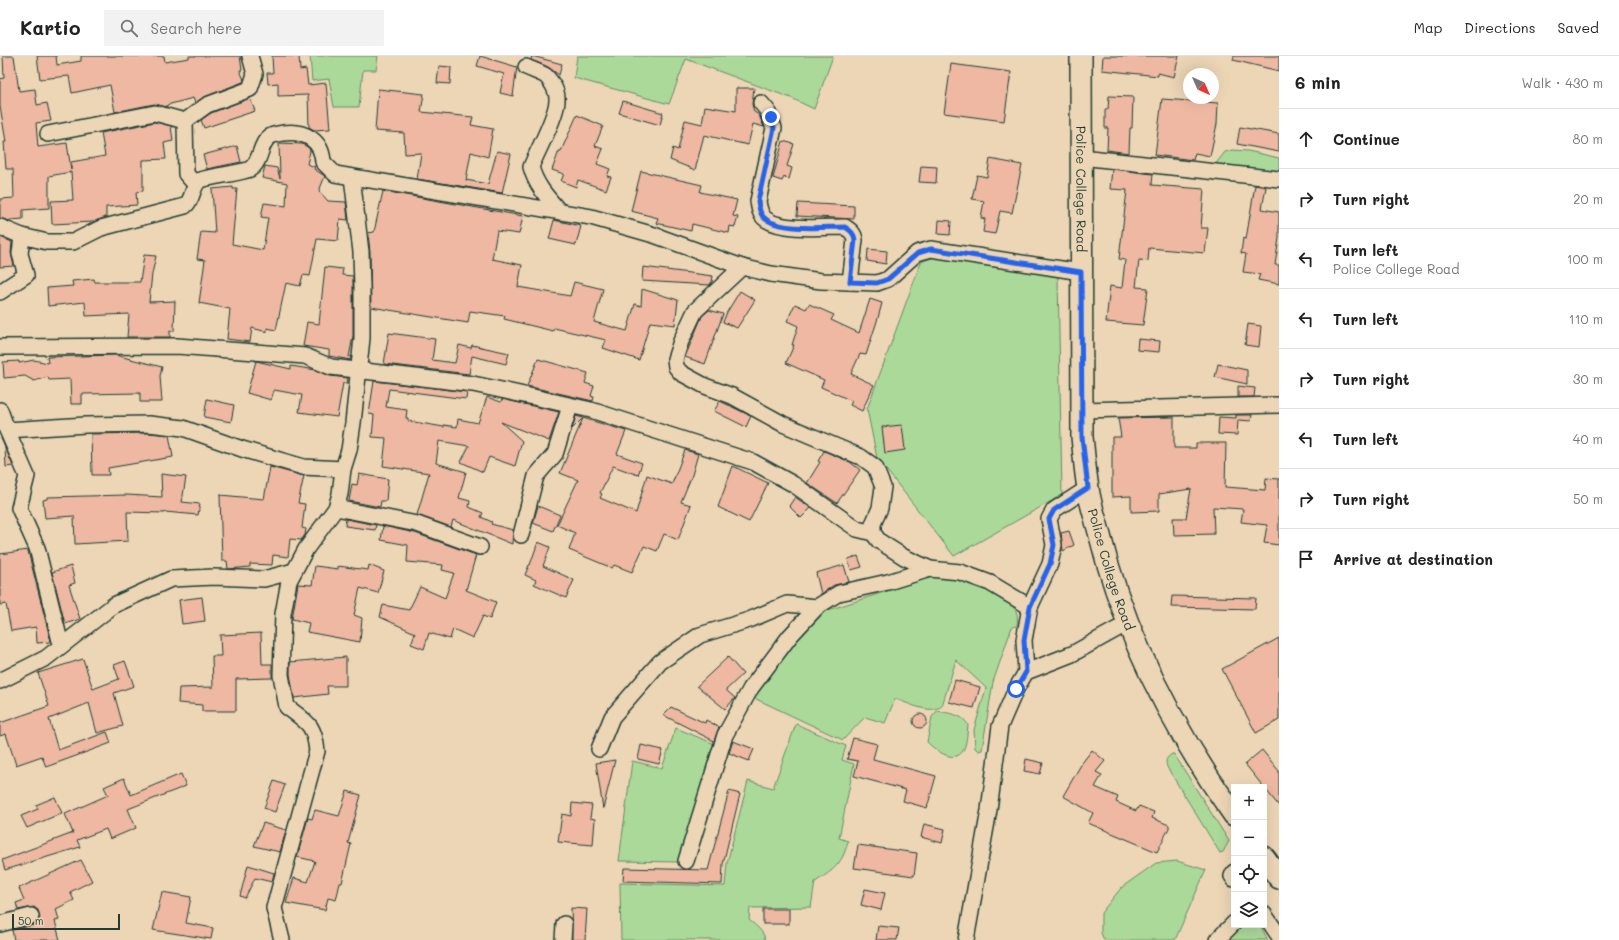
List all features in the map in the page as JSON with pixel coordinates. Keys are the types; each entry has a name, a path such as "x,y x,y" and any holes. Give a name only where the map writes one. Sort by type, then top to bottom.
{"street":[{"path":"185,121 206,105 250,89 255,74 250,56"},
{"name":"Police College Road","path":"1081,56 1082,437 1088,488 1108,568 1128,623 1157,691 1215,789 1231,811"},
{"path":"526,67 547,78 554,86 557,97 553,114 531,167 543,193 560,212"},
{"path":"761,103 767,110 774,128 758,201 760,212 766,220 783,226 845,227 850,230 854,234 855,240 850,282"},
{"path":"48,134 155,113 185,121"},
{"path":"185,121 186,174 195,184"},
{"path":"0,227 22,236 47,242 73,242 101,228 185,206 191,199 195,184 200,180 252,168 260,158 269,138 274,134 290,132 304,134 316,141 323,154 323,162 335,174 591,217 654,235 742,267 771,274 814,280 877,283 888,279 918,253 931,249 1081,272"},
{"path":"1081,157 1279,179"},
{"path":"282,940 274,908 317,751 315,733 305,720 287,707 281,675 283,614 289,581 306,549 336,508 340,494 343,468 350,444 362,338 361,259 352,177"},
{"path":"0,292 26,275 20,254 22,236"},
{"path":"742,267 695,310 680,342 675,359 676,367 681,373 705,386 732,396 783,424 861,457 875,468 883,487 880,508 873,524 873,533 879,541 904,557 930,569 960,572 990,583 1030,607"},
{"path":"0,347 177,346 305,356 331,367 473,384 591,410 753,462 793,484 857,529 873,533"},
{"path":"1082,410 1279,405"},
{"path":"520,535 536,476 555,454 570,406"},
{"path":"0,410 27,476 19,508 37,548 61,645"},
{"path":"7,430 86,425 149,424 183,428 256,454 303,467 343,468"},
{"path":"966,940 989,810 1000,726 1016,689 1026,672 1024,640 1030,607 1050,564 1054,545 1049,519 1054,510 1088,488"},
{"path":"336,508 417,524 480,547"},
{"path":"686,861 725,735 751,688 790,636 817,607 839,593 888,582 930,569"},
{"path":"0,681 46,658 114,605 171,579 214,576 264,579 294,572"},
{"path":"599,749 612,717 660,662 700,635 749,620 787,604 817,607"},
{"path":"1026,672 1072,654 1128,623"},
{"path":"1267,861 1279,878"},
{"path":"0,924 31,916"},
{"path":"1267,918 1279,936"},
{"path":"563,940 564,924"},
{"path":"1217,940 1231,926"}],"green space":[{"path":"310,56 378,56 376,70 363,70 359,107 334,107 329,79 312,81"},
{"path":"577,56 833,56 814,109 791,98 686,59 669,104 574,78"},
{"path":"1232,150 1248,151 1279,158 1279,175 1214,166 1225,152"},
{"path":"937,256 1058,277 1062,495 954,556 877,458 867,409 921,262"},
{"path":"937,575 957,579 995,592 1013,606 1017,614 1017,626 1012,627 993,682 982,750 978,751 975,748 974,730 986,688 956,660 942,706 925,709 895,699 885,723 865,717 843,740 752,697 758,684 819,613"},
{"path":"937,711 959,716 966,721 968,725 964,749 958,755 949,756 944,754 927,742 932,717"},
{"path":"796,724 846,746 842,760 854,764 839,838 848,841 846,849 837,865 815,882 811,907 750,908 749,920 761,931 765,940 621,940 620,883 725,886 727,863 748,781 773,788"},
{"path":"676,728 717,745 681,862 619,861 632,761 662,768"},
{"path":"1174,754 1229,841 1223,852 1220,853 1167,767 1166,759"},
{"path":"1177,861 1206,870 1175,940 1104,940 1101,933 1101,913 1122,887 1156,863"},
{"path":"1237,928 1262,928 1268,940 1226,940"}],"building":[{"path":"3,56 14,56 19,91 35,89 37,105 47,103 51,121 36,123 38,147 67,143 71,170 71,162 105,156 101,133 155,122 171,126 173,141 164,143 166,159 143,160 143,191 136,192 137,205 106,207 106,217 93,222 52,224 51,201 73,200 71,172 49,176 49,208 23,210 23,219 10,221 0,218 0,199 14,198 13,169 6,169 4,142 6,142 0,106 0,79 4,78"},
{"path":"37,56 56,56 57,65 81,61 81,56 164,56 165,62 189,58 189,56 240,56 242,70 240,70 244,80 243,82 204,97 195,103 193,98 167,105 167,107 154,104 115,112 110,85 72,93 69,76 40,79"},
{"path":"272,56 299,56 300,70 306,69 308,85 326,83 330,129 314,130 309,127 308,95 278,96 278,83 268,84 267,73 273,73"},
{"path":"480,56 517,67 513,96 500,93 504,74 477,66"},
{"path":"532,56 562,64 559,75 548,67 531,60"},
{"path":"1103,56 1179,56 1174,77 1158,73 1158,76 1102,70"},
{"path":"1234,56 1279,56 1279,71 1233,60"},
{"path":"951,64 1011,72 1004,121 944,113"},
{"path":"439,66 451,67 450,84 437,83"},
{"path":"736,88 754,88 752,104 754,112 759,115 764,127 753,124 748,145 704,135 695,170 670,160 673,148 678,150 685,120 702,124 705,106 736,111"},
{"path":"378,89 424,94 421,112 473,117 471,125 493,129 488,157 471,152 466,180 488,184 497,151 511,154 502,193 417,179 421,153 405,154 404,133 375,131"},
{"path":"1109,96 1133,97 1132,128 1130,128 1129,153 1107,150 1108,128 1105,128 1105,109 1108,109"},
{"path":"250,98 255,111 204,128 201,120 211,113"},
{"path":"1162,99 1183,100 1183,104 1218,104 1217,124 1210,156 1195,153 1193,160 1155,155"},
{"path":"623,101 663,113 660,125 619,113"},
{"path":"577,115 603,126 595,146 603,149 597,164 610,169 607,176 611,177 606,190 578,180 576,187 561,181 564,174 552,170 559,151 561,151"},
{"path":"1240,127 1279,134 1279,152 1237,144"},
{"path":"783,141 794,144 787,166 792,168 789,179 784,177 782,181 773,178"},
{"path":"279,143 302,144 309,148 310,151 307,164 315,167 314,169 325,176 319,191 328,201 346,202 348,220 340,219 338,241 317,239 310,276 303,275 300,286 286,283 276,330 267,328 267,332 252,328 250,342 227,339 230,309 199,303 205,260 197,259 201,232 215,233 212,189 233,187 233,189 237,189 232,244 263,250 268,218 261,217 264,203 286,206 287,183 262,178 265,166 277,168 280,178"},
{"path":"237,146 241,162 207,169 203,155"},
{"path":"990,159 1022,165 1012,213 1000,211 995,234 983,232 985,219 981,218 984,201 972,199 977,175 987,177"},
{"path":"921,166 937,167 936,183 919,182"},
{"path":"1112,169 1153,174 1152,185 1204,189 1201,228 1208,228 1205,253 1149,248 1148,261 1139,260 1136,287 1148,288 1143,325 1106,322 1110,286 1122,288 1125,260 1119,259 1127,190 1110,189"},
{"path":"641,171 702,185 700,192 737,200 733,216 738,217 735,227 730,226 729,233 692,224 691,231 656,223 658,218 631,211"},
{"path":"1255,185 1266,187 1262,209 1279,212 1279,238 1275,265 1279,265 1279,284 1258,280 1260,274 1243,272 1246,254 1241,253 1243,238 1246,239"},
{"path":"383,191 523,216 519,234 497,231 492,259 522,265 518,287 570,296 574,282 603,289 594,322 627,331 635,304 641,306 642,289 678,300 675,325 650,322 639,360 603,348 606,340 554,328 553,331 504,319 505,316 470,311 468,323 371,307 370,252 368,233 374,232"},
{"path":"798,203 854,206 854,219 797,216"},
{"path":"554,220 581,226 576,245 549,239"},
{"path":"939,220 951,221 950,235 938,234"},
{"path":"0,237 12,242 11,253 14,266 0,267"},
{"path":"868,249 887,251 886,264 867,261"},
{"path":"144,255 156,256 152,274 149,302 175,301 174,331 170,331 170,337 127,337 129,314 86,316 85,302 48,306 47,288 73,286 72,281 94,279 95,282 140,282"},
{"path":"325,267 343,269 342,275 353,276 353,336 349,357 351,357 351,360 329,356 329,350 303,346 307,322 319,324"},
{"path":"643,267 713,276 712,282 709,285 642,281"},
{"path":"740,291 755,300 737,328 723,322 727,312"},
{"path":"870,299 882,303 866,355 860,354 851,374 874,385 862,411 850,405 852,401 821,387 824,380 786,363 794,345 792,345 798,326 787,321 795,304 806,309 809,304 834,315 831,320 859,333"},
{"path":"709,310 723,314 705,364 685,357 702,316"},
{"path":"1248,324 1261,326 1259,347 1245,345"},
{"path":"389,333 435,339 432,360 455,363 459,345 471,348 472,345 509,353 506,364 472,356 469,374 384,364"},
{"path":"1138,339 1160,341 1159,352 1137,350"},
{"path":"115,355 162,367 160,376 162,402 140,402 140,393 82,394 82,404 71,404 70,379 49,380 48,377 34,381 25,376 4,378 3,362 19,361 19,363 34,360 48,363 47,357"},
{"path":"538,359 588,373 585,383 594,386 591,396 594,397 593,401 527,386"},
{"path":"256,361 291,369 291,366 316,370 330,376 348,378 347,383 343,383 337,417 299,412 302,395 274,390 271,400 247,393"},
{"path":"1218,364 1247,370 1247,384 1215,377"},
{"path":"374,381 467,392 466,399 389,389 386,407 407,410 406,418 408,418 408,421 444,427 444,425 457,427 458,419 478,423 487,397 501,402 502,399 559,412 549,441 501,422 522,441 515,466 489,457 483,472 461,462 469,446 439,441 436,463 466,472 459,498 470,501 469,507 483,513 481,517 492,522 491,524 513,530 512,544 453,520 451,527 417,515 429,473 383,466 386,438 372,437 374,415 369,414"},
{"path":"1238,386 1255,388 1254,397 1238,397"},
{"path":"207,399 234,405 231,422 204,417"},
{"path":"720,401 751,416 746,427 714,411"},
{"path":"1236,415 1252,415 1251,421 1238,420 1237,435 1218,434 1219,417 1236,418"},
{"path":"576,416 583,418 572,429"},
{"path":"1174,417 1174,448 1196,448 1196,443 1226,443 1225,487 1265,490 1266,478 1279,479 1279,545 1264,543 1267,525 1241,522 1243,509 1213,507 1214,534 1174,535 1173,518 1186,518 1191,489 1159,494 1159,511 1131,512 1131,496 1112,497 1112,437 1121,437 1118,418"},
{"path":"583,418 626,431 617,454 642,463 638,475 613,466 600,493 602,494 600,498 636,513 647,475 672,484 685,450 698,454 692,475 681,502 691,505 678,540 664,534 657,551 644,546 632,572 614,565 612,568 569,550 575,533 557,525 578,480 560,473"},
{"path":"902,425 905,450 885,453 882,427"},
{"path":"149,433 169,435 173,457 108,468 109,475 92,475 91,434"},
{"path":"5,447 13,466 6,467"},
{"path":"824,451 850,462 860,470 837,503 807,483 820,462 818,461"},
{"path":"733,466 768,483 749,522 718,507"},
{"path":"270,467 304,476 298,503 305,504 302,528 306,529 305,535 301,540 290,539 288,557 273,555 272,565 250,564 250,567 228,569 227,561 222,561 220,495 264,499"},
{"path":"161,474 186,477 182,502 200,504 198,515 165,512 127,512 128,541 75,544 74,516 45,518 43,500 47,499 47,497 127,495 162,497"},
{"path":"359,474 388,479 386,501 381,501 380,507 349,501 352,484 357,485"},
{"path":"795,497 811,508 801,518 789,506"},
{"path":"538,506 560,515 553,531 533,523"},
{"path":"346,519 376,525 375,530 345,526"},
{"path":"383,526 415,533 476,555 466,590 496,602 490,619 483,616 473,638 453,629 450,639 429,633 424,649 411,644 415,633 380,617 383,605 409,610 420,587 445,598 454,573 442,570 443,565 407,562 408,545 381,540"},
{"path":"1069,531 1074,545 1063,551 1061,533"},
{"path":"538,542 550,547 543,566 574,580 566,598 534,584 536,580 525,575"},
{"path":"28,550 51,642 37,643 36,627 11,631 6,604 0,605 0,554"},
{"path":"858,556 862,567 851,570 848,559"},
{"path":"369,565 384,571 378,593 360,588 354,615 362,618 360,642 307,632 309,623 292,619 298,584 312,585 315,566 338,569 338,566 368,570"},
{"path":"844,565 849,582 834,585 821,594 816,573"},
{"path":"71,566 75,583 69,585 80,619 65,624 52,572"},
{"path":"1172,596 1256,598 1255,609 1171,607"},
{"path":"202,597 205,621 182,624 179,600"},
{"path":"261,633 262,664 272,664 272,678 236,679 236,711 202,711 202,705 178,703 179,688 213,687 212,656 221,656 220,635"},
{"path":"1279,638 1279,720 1256,733 1222,669"},
{"path":"346,657 346,686 327,686 328,694 294,698 290,674 290,662"},
{"path":"728,657 743,674 726,690 735,698 725,709 697,686"},
{"path":"83,659 93,689 119,679 114,665 125,661 134,686 114,693 123,726 97,733 89,703 49,719 58,750 107,732 111,743 46,767 42,756 16,765 6,734 0,736 0,723 49,706 38,673"},
{"path":"955,680 980,687 974,708 949,702"},
{"path":"671,707 705,723 706,720 719,727 714,741 663,715"},
{"path":"917,714 923,714 927,718 927,724 923,728 917,728 913,724 913,718"},
{"path":"853,738 877,744 873,759 936,776 927,808 903,801 906,790 854,776 858,761 847,759"},
{"path":"733,741 754,749 749,761 729,753"},
{"path":"641,745 663,750 659,764 638,759"},
{"path":"1092,750 1105,761 1096,772 1102,775 1095,787 1118,797 1116,802 1136,811 1139,806 1154,812 1152,818 1169,825 1169,828 1157,852 1088,823 1093,813 1063,796 1082,763"},
{"path":"1262,750 1279,771 1279,806 1267,791 1267,784 1261,784 1245,764"},
{"path":"1026,759 1043,763 1040,774 1024,771"},
{"path":"615,760 603,809 596,763"},
{"path":"181,774 186,786 128,809 136,828 110,839 106,829 77,840 80,847 5,870 2,860 73,833 65,814 108,795 104,787 124,778 131,795"},
{"path":"274,781 285,785 275,812 264,808"},
{"path":"347,791 361,795 348,843 351,844 342,883 340,883 336,900 328,898 325,910 286,903 294,878 308,882 315,861 297,857 308,818 312,819 315,810 339,816"},
{"path":"729,791 740,794 723,864 722,884 623,881 624,868 708,870"},
{"path":"55,797 62,813 27,828 21,816 38,809 36,805"},
{"path":"572,803 592,805 590,818 595,819 593,845 558,842 562,814 571,816"},
{"path":"263,823 286,830 280,852 254,846"},
{"path":"924,824 945,829 942,843 921,837"},
{"path":"858,845 917,853 914,876 854,868"},
{"path":"81,860 92,881 70,892 74,900 56,909 59,920 55,921 60,940 14,940 12,930 34,925 40,918 38,910 34,907 18,910 16,903 24,900 19,888"},
{"path":"248,865 274,873 272,882 255,878 245,898 240,896"},
{"path":"865,889 885,893 881,910 861,905"},
{"path":"162,892 191,897 186,923 213,928 211,939 153,930"},
{"path":"571,908 587,909 585,940 572,940"},
{"path":"763,909 789,909 789,924 763,924"},
{"path":"878,926 899,928 897,940 876,940"}],"route":[{"path":"771,117 774,128 758,201 760,212 766,220 783,226 845,227 850,230 854,234 855,240 850,282 877,283 888,279 918,253 931,249 1081,272 1082,437 1088,488 1054,510 1049,519 1054,545 1050,564 1030,607 1024,640 1026,672 1016,689"}]}
